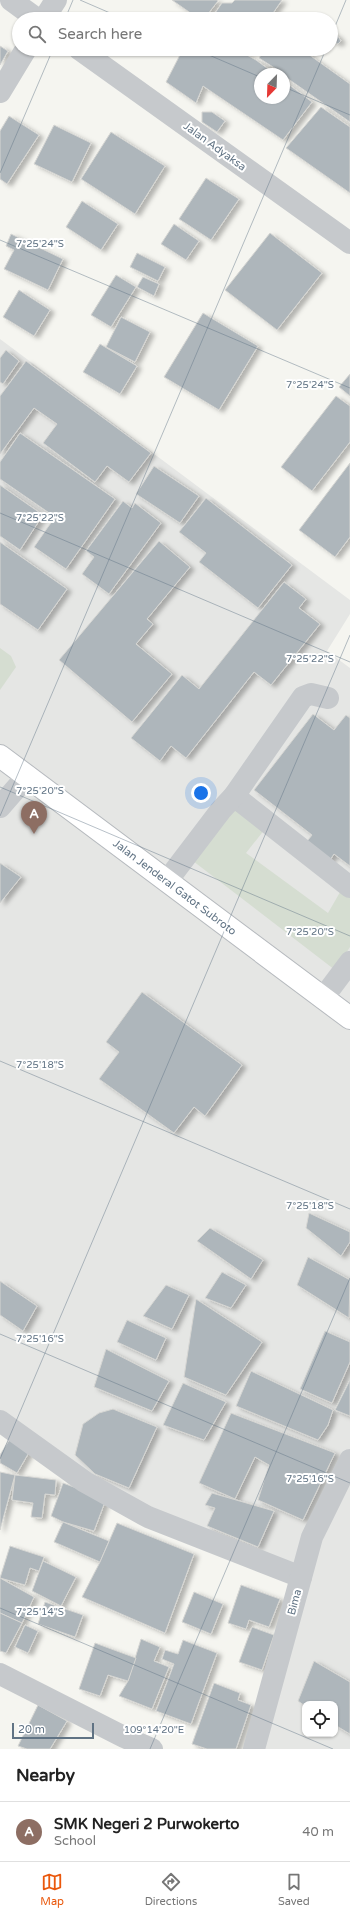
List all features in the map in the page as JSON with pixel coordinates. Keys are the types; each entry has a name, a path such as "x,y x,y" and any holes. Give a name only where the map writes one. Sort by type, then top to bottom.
{"main road":[{"name":"Jalan Jenderal Gatot Subroto","path":"0,756 350,1018"}],"street":[{"path":"11,0 27,12"},
{"path":"48,12 56,0"},
{"path":"0,92 22,56"},
{"name":"Jalan Adyaksa","path":"89,56 350,243"},
{"path":"167,881 221,810 234,796 303,697 311,694 328,698"},
{"path":"0,807 27,776"},
{"path":"234,796 350,887"},
{"path":"323,998 350,962"},
{"path":"0,1421 85,1482 148,1517 301,1577"},
{"name":"Bima","path":"254,1749 312,1537 350,1460"},
{"path":"0,1674 124,1737 152,1749"}],"shaded area":[{"path":"0,339 350,600 350,614 327,651 350,668 350,1749 254,1749 301,1577 148,1517 0,1421"},
{"path":"0,648 11,656 16,667 0,690"},
{"path":"234,807 265,829 246,853 328,913 343,887 350,894 350,947 335,970 193,861"}],"building":[{"path":"172,0 218,1 209,12 189,12"},
{"path":"235,0 282,0 274,12 216,12 222,3 232,3"},
{"path":"338,36 341,41 338,44"},
{"path":"0,46 8,51 0,65"},
{"path":"179,56 249,56 267,68 254,68 254,104 290,104 290,86 312,102 283,140 203,86 196,103 166,82"},
{"path":"260,56 311,56 350,84 350,122 290,80 290,68 275,68 259,58"},
{"path":"321,107 350,127 350,193 286,148"},
{"path":"202,112 212,112 225,121 217,132 202,122"},
{"path":"9,116 39,135 7,184 0,179 0,131"},
{"path":"54,125 91,143 72,182 34,164"},
{"path":"111,132 165,166 135,214 81,179"},
{"path":"206,178 239,199 211,240 179,219"},
{"path":"82,201 118,224 101,250 66,227"},
{"path":"174,224 199,241 186,260 161,244"},
{"path":"270,233 322,273 277,330 225,290"},
{"path":"11,234 63,259 48,290 4,269 14,250 6,246"},
{"path":"137,253 165,267 158,281 130,267"},
{"path":"116,275 136,287 111,327 91,315"},
{"path":"143,277 159,284 154,296 137,287"},
{"path":"19,290 50,310 34,336 3,317"},
{"path":"203,313 258,346 219,410 164,377"},
{"path":"121,317 150,332 135,362 106,347"},
{"path":"100,344 137,366 120,394 83,372"},
{"path":"6,350 19,361 3,384 0,382 0,358"},
{"path":"26,361 151,453 129,482 107,466 95,482 43,443 57,424 34,408 0,454 0,396"},
{"path":"350,374 350,396 339,387"},
{"path":"336,396 350,406 350,442 312,491 281,467"},
{"path":"20,433 115,499 66,569 34,547 55,517 0,479 0,462"},
{"path":"350,463 350,537 335,557 299,530"},
{"path":"154,466 199,496 180,523 136,494"},
{"path":"0,485 43,515 20,550 0,536"},
{"path":"206,498 292,565 258,608 199,562 206,553 179,532"},
{"path":"123,501 132,508 135,503 161,523 109,594 82,574 94,557 86,551"},
{"path":"159,541 190,567 147,619 153,624 136,644 172,674 132,722 59,660"},
{"path":"0,542 67,589 38,630 0,604"},
{"path":"284,582 306,599 299,608 320,624 271,685 254,672 186,758 171,746 160,761 131,738 182,675 199,689"},
{"path":"313,714 334,730 346,715 350,718 350,866 334,854 328,863 304,845 312,835 254,790"},
{"path":"0,863 21,877 0,903"},
{"path":"142,992 242,1065 205,1116 194,1107 174,1133 99,1079 119,1052 106,1042"},
{"path":"309,1213 350,1232 350,1242 341,1256 306,1228"},
{"path":"210,1228 263,1260 251,1279 197,1241"},
{"path":"308,1257 350,1280 349,1318 297,1285"},
{"path":"222,1272 246,1285 231,1308 205,1298"},
{"path":"0,1281 37,1306 23,1331 0,1315"},
{"path":"166,1285 189,1295 172,1329 143,1316"},
{"path":"196,1299 262,1342 226,1395 184,1377"},
{"path":"127,1320 166,1338 156,1360 117,1342"},
{"path":"325,1331 350,1342 350,1362 332,1403 300,1389"},
{"path":"106,1349 169,1381 152,1411 94,1387"},
{"path":"251,1371 333,1410 328,1425 318,1440 236,1406"},
{"path":"350,1380 350,1416 335,1410"},
{"path":"183,1383 226,1402 204,1440 163,1425"},
{"path":"113,1409 157,1427 129,1488 95,1474 75,1455 83,1424 99,1413"},
{"path":"231,1413 335,1453 303,1520 258,1500 269,1465 255,1457 235,1499 199,1483"},
{"path":"11,1437 31,1449 17,1473 0,1463 0,1455"},
{"path":"0,1472 15,1475 0,1530"},
{"path":"15,1475 56,1480 55,1495 45,1494 42,1518 31,1517 33,1503 12,1500"},
{"path":"63,1483 106,1499 94,1531 63,1522 51,1516"},
{"path":"212,1493 274,1511 258,1547 207,1526 215,1508 205,1505"},
{"path":"63,1522 109,1541 100,1562 54,1542"},
{"path":"117,1523 194,1554 165,1633 82,1597 100,1562"},
{"path":"10,1546 44,1557 39,1571 30,1568 25,1585 0,1578"},
{"path":"43,1561 76,1577 61,1606 32,1591"},
{"path":"0,1578 34,1597 22,1623 0,1613"},
{"path":"241,1585 280,1599 269,1627 249,1620 246,1629 228,1623"},
{"path":"194,1592 223,1604 211,1634 182,1622"},
{"path":"45,1602 83,1615 75,1637 38,1624"},
{"path":"0,1613 22,1623 6,1653 0,1651"},
{"path":"25,1625 38,1631 28,1653 15,1647"},
{"path":"252,1627 274,1635 262,1670 239,1662"},
{"path":"141,1639 160,1647 154,1661 169,1667 152,1709 119,1696 128,1681"},
{"path":"183,1640 217,1653 191,1724 156,1711 174,1664 162,1659 165,1650 178,1654"},
{"path":"95,1643 136,1658 128,1681 108,1675 100,1696 79,1689"},
{"path":"314,1661 350,1682 350,1734 338,1727 338,1701 302,1701 302,1704 298,1701"},
{"path":"214,1683 240,1693 238,1700 251,1705 236,1749 207,1749 192,1744"},
{"path":"38,1705 67,1721 50,1749 27,1749 18,1746"}],"place":[{"name":"SMK Negeri 2 Purwokerto","path":"34,834"}]}
